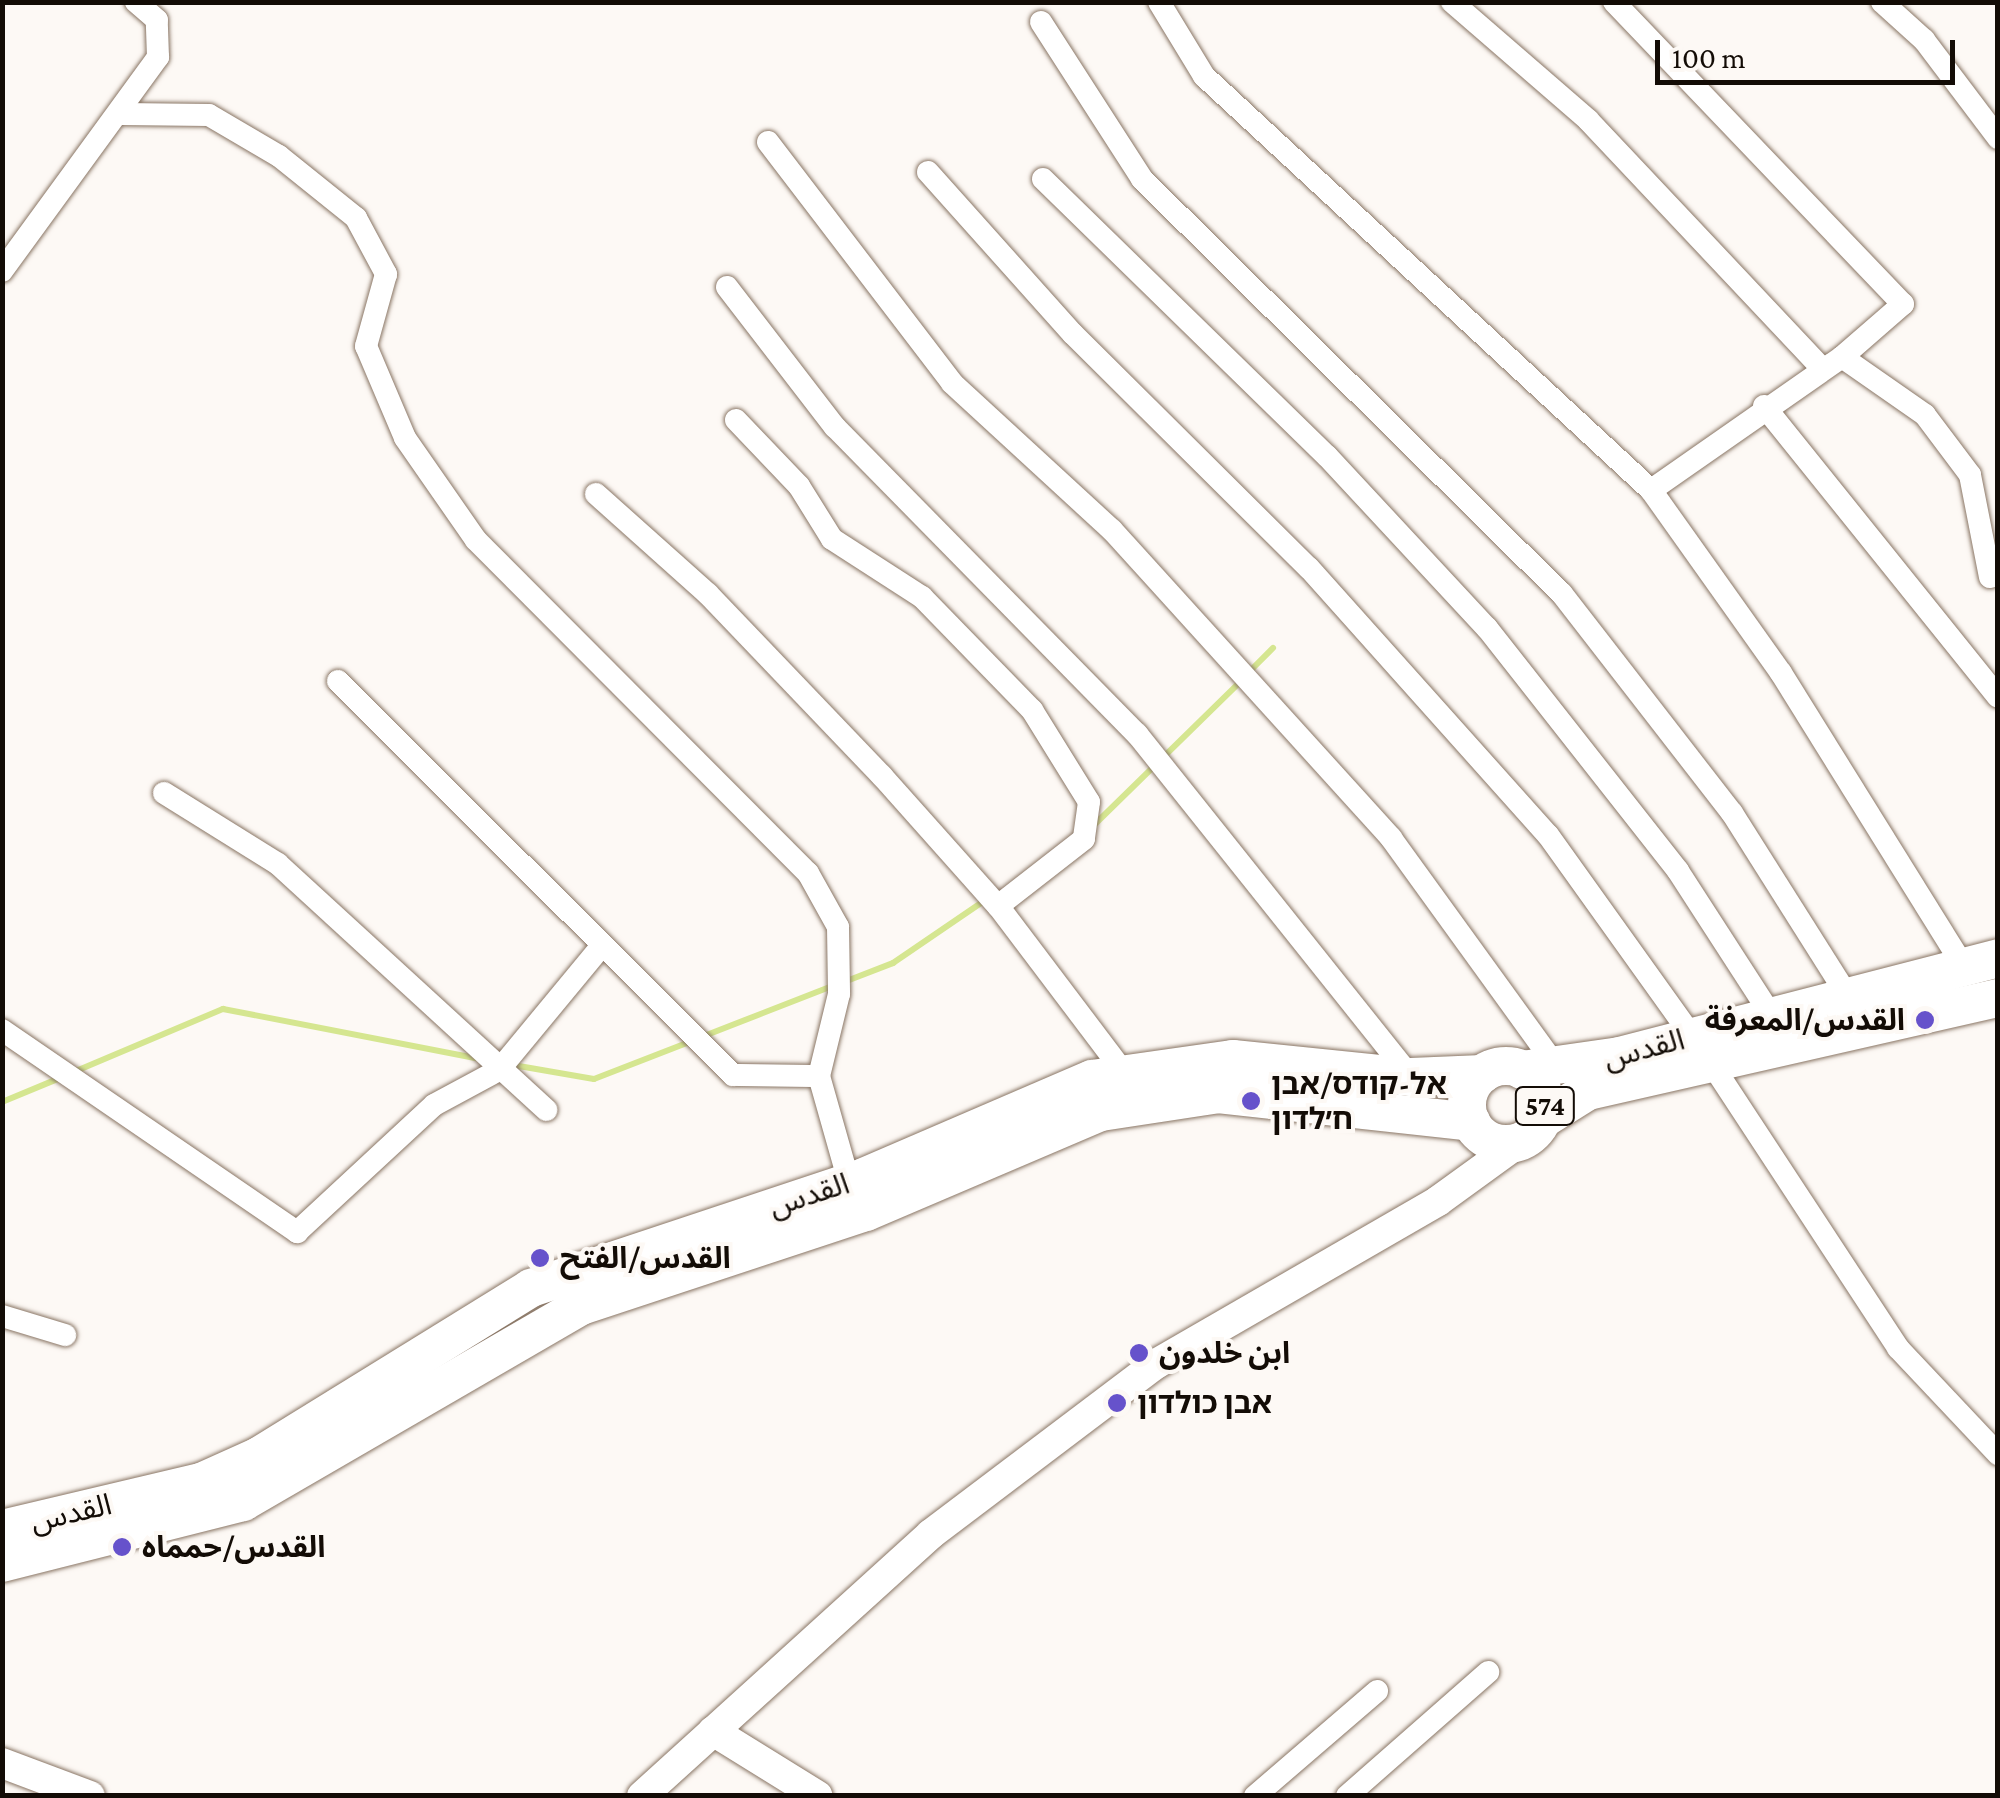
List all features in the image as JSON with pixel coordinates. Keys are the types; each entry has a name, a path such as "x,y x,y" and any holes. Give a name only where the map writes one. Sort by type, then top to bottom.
{"main road":[{"name":"القدس","path":"1530,1130 1588,1091 1701,1049 1770,1013 1980,962"},
{"name":"القدس","path":"1540,1070 1701,1049 1998,998"},
{"name":"القدس","path":"2,1530 201,1482 259,1456 531,1288 849,1182 1063,1088 1123,1071 1233,1059 1411,1076 1483,1074"},
{"name":"574","path":"1540,1070 1543,1092 1530,1130 1494,1142 1473,1125 1469,1092 1483,1074 1540,1070"},
{"name":"القدس","path":"2,1562 243,1502 582,1306 880,1208 1101,1112 1218,1094 1473,1125"}],"street":[{"path":"2,270 122,114 158,57 157,20 136,2"},
{"path":"1159,2 1204,76 1651,490 1980,962"},
{"path":"1452,2 1588,120 1833,363 1925,415 1970,474 1990,577"},
{"path":"1614,2 1902,304 1833,363 1764,406 1651,490"},
{"path":"1882,2 1924,40 1998,138"},
{"path":"1042,22 1142,179 1562,594 1732,812 1846,992"},
{"path":"122,114 209,115 279,156 356,218 386,274 366,346 404,438 476,540 756,816 826,901 838,926 839,994 819,1076 849,1182"},
{"path":"768,142 952,383 1112,530 1391,838 1540,1070"},
{"path":"928,172 1073,334 1309,568 1548,835 1701,1049 1898,1348 1998,1454"},
{"path":"1043,179 1327,456 1487,628 1678,870 1770,1013"},
{"path":"727,287 835,427 1137,734 1411,1076"},
{"path":"1764,406 1998,697"},
{"path":"736,420 799,486 832,540 922,597 1032,710 1089,802 1084,839 998,906"},
{"path":"596,494 708,594 998,906 1123,1071"},
{"path":"338,681 600,948 733,1075 819,1076"},
{"path":"164,793 278,864 546,1110"},
{"path":"2,1030 298,1232 434,1104 500,1070 600,948"},
{"path":"1454,1190 1474,1156 1473,1125"},
{"path":"642,1796 930,1534 1156,1364 1454,1190 1530,1130"},
{"path":"2,1316 65,1335"},
{"path":"1347,1796 1488,1672"},
{"path":"1255,1796 1377,1691"},
{"path":"712,1731 818,1796"},
{"path":"2,1763 90,1796"}],"waterway":[{"path":"1249,672 1273,648"},
{"path":"1093,826 1241,681"},
{"path":"844,982 893,963 984,901"},
{"path":"704,1036 832,986"},
{"path":"76,1071 223,1009 476,1058"},
{"path":"513,1065 594,1079 692,1041"},
{"path":"2,1102 60,1078"}],"place":[{"name":"القدس/المعرفة","path":"1925,1020"},
{"name":"אל-קודס/אבן ח׳לדון","path":"1251,1101"},
{"name":"القدس/الفتح","path":"540,1258"},
{"name":"ابن خلدون","path":"1139,1353"},
{"name":"אבן כולדון","path":"1117,1403"},
{"name":"القدس/حمماه","path":"122,1547"}]}
